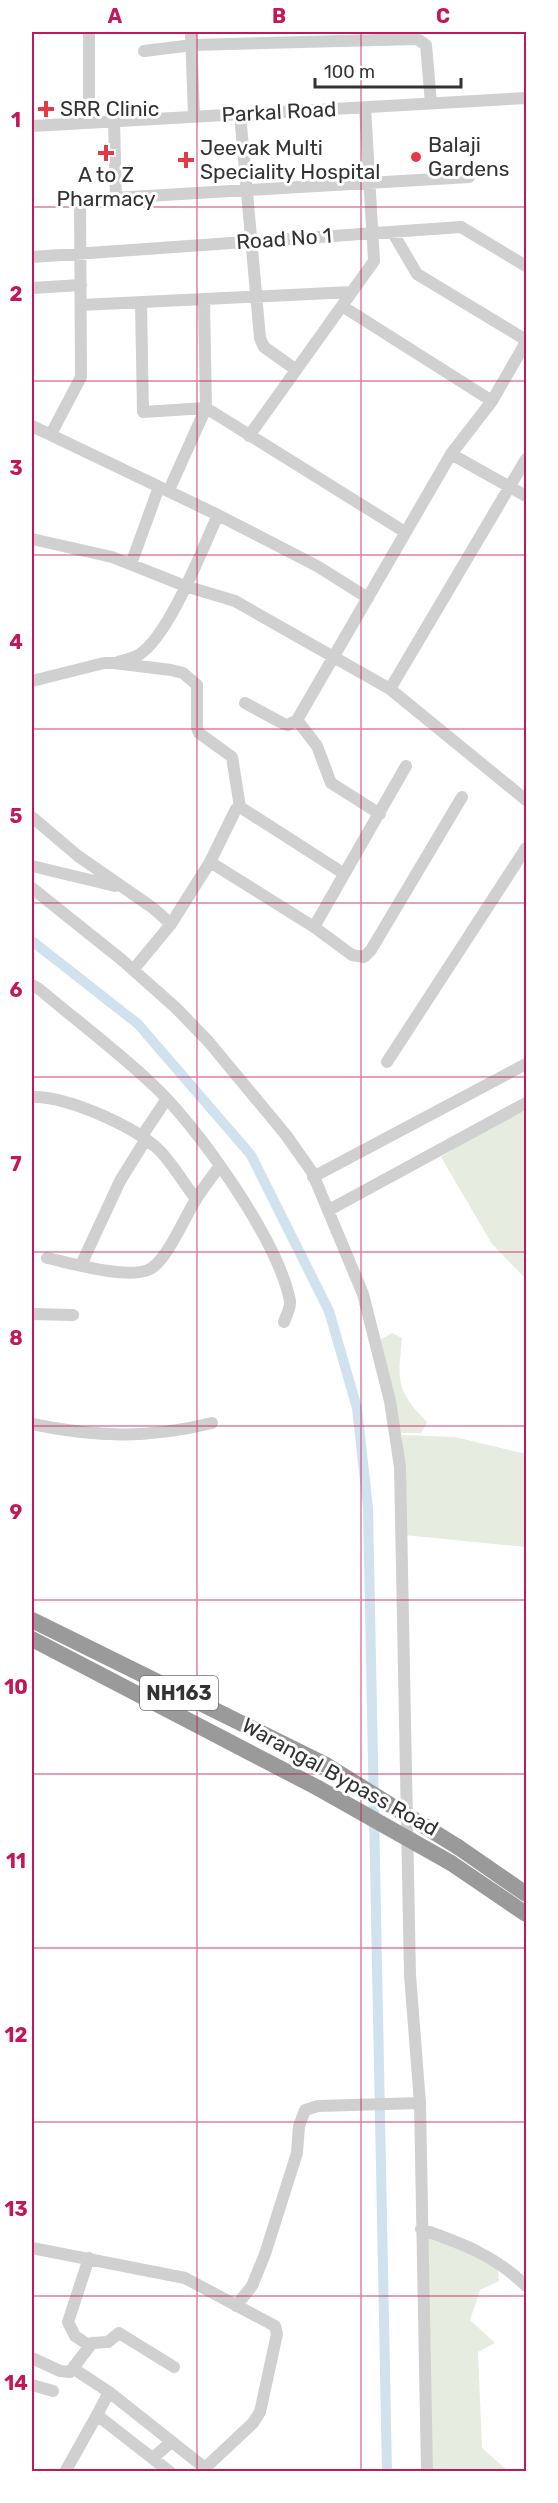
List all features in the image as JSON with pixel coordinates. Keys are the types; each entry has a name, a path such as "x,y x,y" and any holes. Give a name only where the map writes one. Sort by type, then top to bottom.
{"highway":[{"name":"Warangal Bypass Road","path":"32,1620 326,1765 458,1846 526,1894"},
{"name":"Warangal Bypass Road","path":"32,1639 318,1788 451,1863 526,1914"}],"street":[{"path":"89,32 89,122"},
{"path":"191,32 194,116"},
{"path":"144,51 193,45 324,36 382,36 417,39 426,45 431,103"},
{"name":"Parkal Road","path":"32,126 526,98"},
{"path":"249,436 374,261 365,106"},
{"path":"240,114 260,338 264,347 295,369"},
{"path":"114,121 116,200"},
{"path":"51,434 81,377 80,200 116,200 469,177"},
{"name":"Road No 1","path":"32,257 461,227 526,266"},
{"path":"245,703 284,724 288,725 297,720 332,655 368,598 451,454 492,401 526,341 417,274 393,233"},
{"path":"32,288 81,285"},
{"path":"81,305 351,292"},
{"path":"131,564 164,488 206,408 204,299"},
{"path":"141,302 143,412 206,408 405,532"},
{"path":"342,306 492,401"},
{"path":"32,426 218,515 317,566 368,598"},
{"path":"451,454 526,496"},
{"path":"390,689 526,459"},
{"path":"114,663 130,658 148,646 162,629 218,515"},
{"path":"32,539 131,564 185,586 235,602 390,689 526,800"},
{"path":"32,681 104,663 171,670 192,679 198,694 196,728 199,733 232,757 240,807 343,873"},
{"path":"297,720 317,746 331,783 380,814"},
{"path":"314,927 406,766"},
{"path":"210,862 314,927 352,955 359,957 367,955 462,797"},
{"path":"133,970 171,924 210,862 229,820 240,807"},
{"path":"32,817 171,924"},
{"path":"387,1062 526,848"},
{"path":"32,866 122,887"},
{"path":"32,888 133,970 208,1041 286,1135 312,1172 363,1294 390,1401 400,1467 410,1975 420,2103 427,2472"},
{"path":"32,986 39,989 152,1084 194,1131 241,1198 273,1253 291,1303 284,1322"},
{"path":"313,1177 526,1064"},
{"path":"32,1097 60,1101 144,1138 161,1152 196,1199"},
{"path":"81,1265 120,1181 166,1100"},
{"path":"329,1210 526,1103"},
{"path":"47,1258 133,1273 148,1270 156,1265 166,1251 196,1199 219,1167"},
{"path":"32,1314 73,1315"},
{"path":"32,1424 78,1433 117,1435 171,1433 212,1423"},
{"path":"236,2306 252,2286 265,2254 297,2153 302,2115 306,2110 318,2106 420,2103"},
{"path":"421,2229 468,2245 507,2267 526,2286"},
{"path":"32,2248 185,2278 269,2322 277,2329 260,2412 253,2423 204,2470 110,2392 74,2369"},
{"path":"89,2258 68,2322 75,2336 90,2346"},
{"path":"32,2358 60,2371 70,2372 94,2342 108,2342 117,2333 122,2333 174,2367"},
{"path":"32,2385 53,2391"},
{"path":"65,2472 110,2392"},
{"path":"97,2415 170,2472"},
{"path":"153,2458 171,2442"}],"shaded area":[{"path":"526,1110 526,1279 492,1244 441,1157 484,1130"},
{"path":"392,1333 402,1338 400,1375 404,1392 427,1422 421,1433 401,1433 378,1341"},
{"path":"402,1435 455,1437 526,1454 526,1547 404,1535"},
{"path":"427,2233 454,2236 472,2242 488,2252 496,2263 499,2281 480,2290 470,2320 495,2343 478,2352 482,2448 508,2471 430,2471"}],"waterway":[{"path":"32,941 138,1024 251,1155 329,1311 357,1408 368,1508 387,2472"}],"place":[{"name":"SRR Clinic","path":"46,109"},
{"name":"A to Z Pharmacy","path":"106,153"},
{"name":"Balaji Gardens","path":"416,157"},
{"name":"Jeevak Multi Speciality Hospital","path":"186,160"}]}
